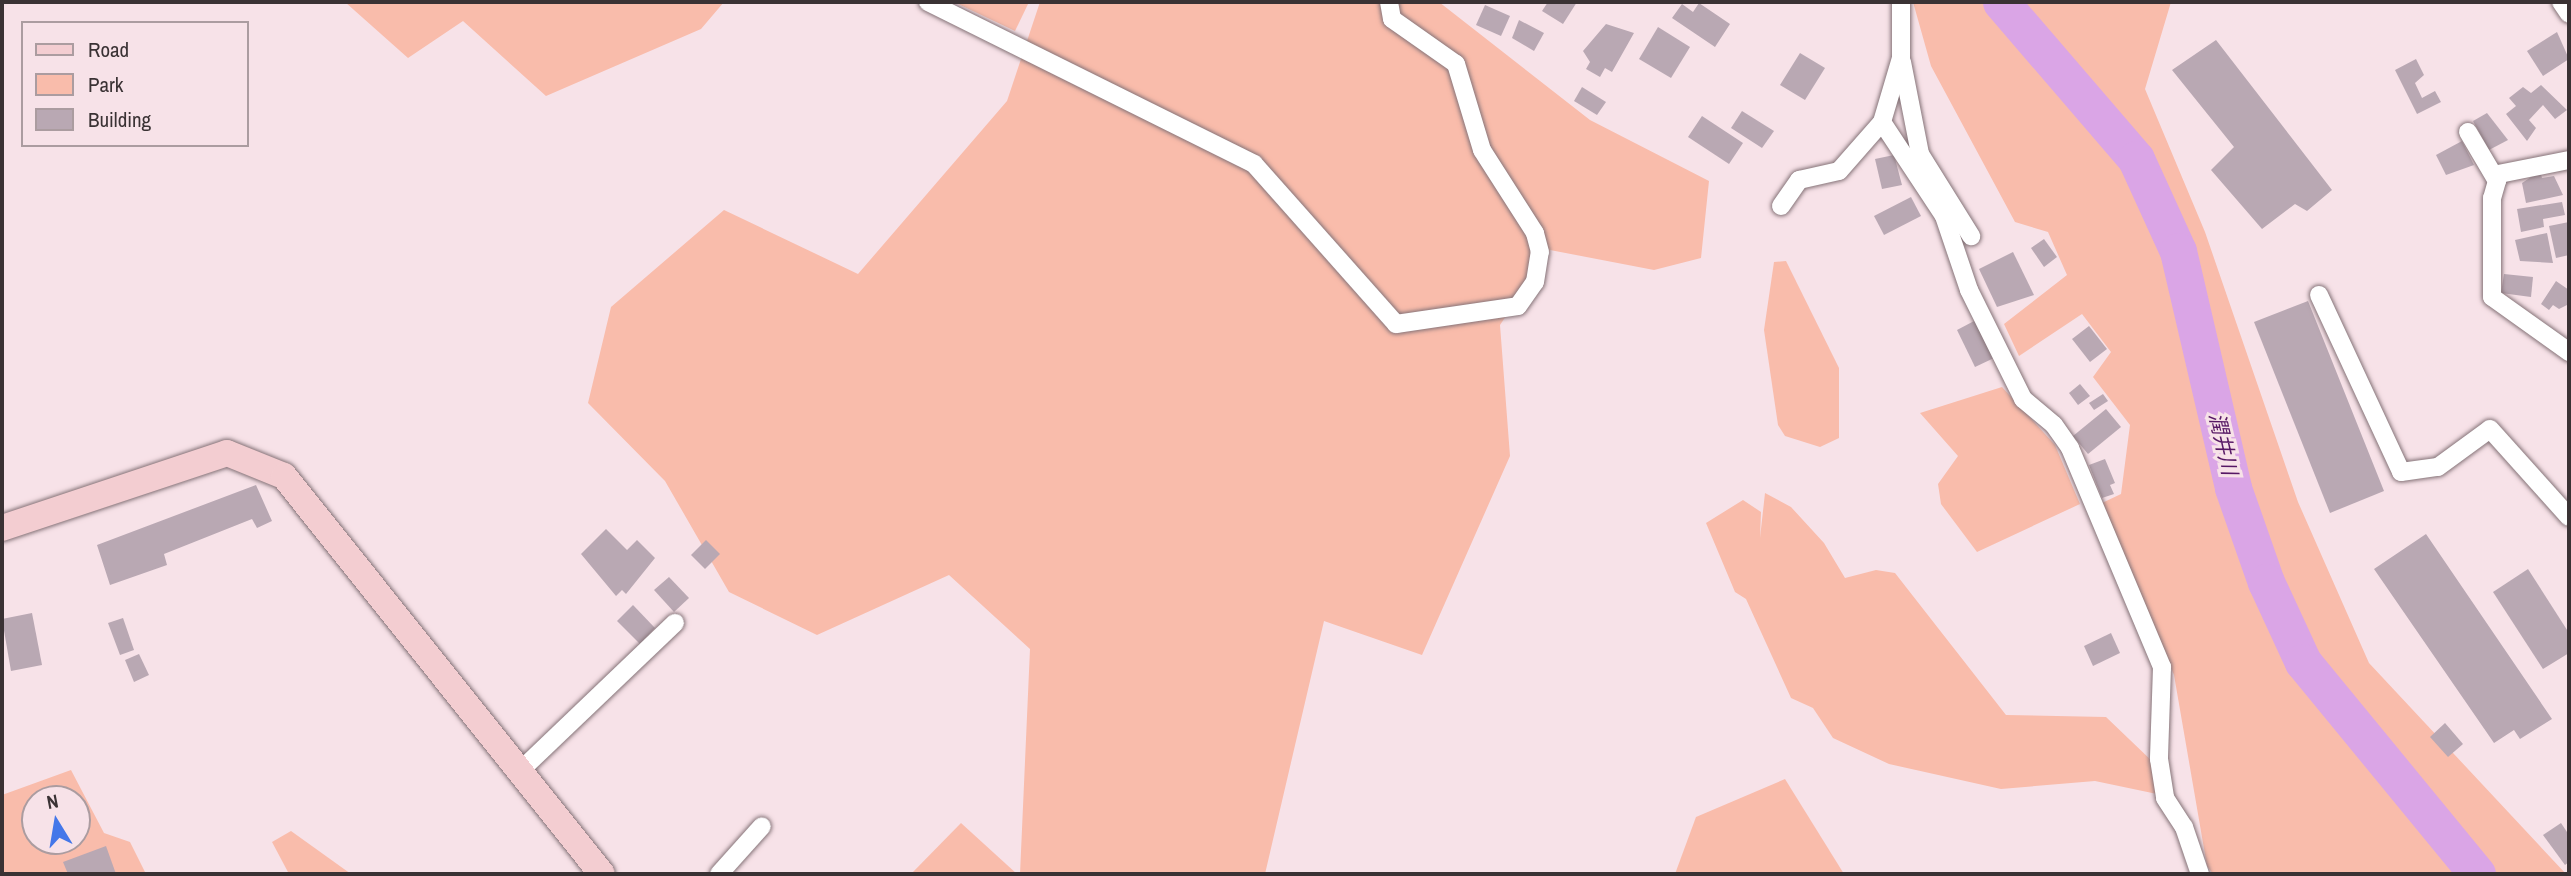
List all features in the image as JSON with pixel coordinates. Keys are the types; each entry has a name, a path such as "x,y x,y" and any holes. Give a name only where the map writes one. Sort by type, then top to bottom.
{"street":[{"path":"928,2 1254,164 1396,324 1518,306 1535,282 1540,252 1535,233 1482,150 1456,64 1392,19 1389,2"},
{"path":"1900,2 1901,58 1920,154 1970,236"},
{"path":"2561,2 2569,14"},
{"path":"1781,206 1799,180 1839,171 1882,122 1901,58"},
{"path":"1882,122 1944,216 1969,290 2023,399 2054,425 2070,448 2162,667 2159,759 2165,798 2184,827 2200,874"},
{"path":"2468,132 2497,181"},
{"path":"2569,160 2499,174 2492,198 2492,297 2569,352"},
{"path":"2319,295 2401,472 2438,467 2490,429 2569,517"},
{"path":"2,528 198,458 227,453 254,460 284,476 602,874"},
{"path":"521,770 675,623"},
{"path":"719,874 762,826"}],"green space":[{"path":"345,2 724,2 701,29 546,96 463,21 408,58"},
{"path":"954,2 1029,2 1015,31"},
{"path":"1040,2 1439,2 1590,120 1709,181 1701,258 1654,270 1550,250 1500,325 1510,456 1422,655 1324,621 1265,874 1020,874 1030,649 949,575 817,635 729,592 665,481 588,403 611,307 724,210 858,274 1007,101"},
{"path":"1913,2 2171,2 2145,89 2205,232 2298,502 2369,663 2566,874 2213,874 2207,866 2174,675 2102,503 2121,494 2130,425 2093,377 2111,352 2082,314 2019,356 2004,324 2067,275 2048,232 2015,222 1931,66"},
{"path":"1786,261 1839,368 1839,438 1820,447 1785,436 1778,425 1764,330 1774,262"},
{"path":"2002,387 2055,445 2080,504 1977,552 1941,504 1938,484 1958,456 1920,413"},
{"path":"1765,493 1791,507 1824,543 1845,578 1876,570 1895,573 2006,715 2106,717 2153,762 2157,794 2095,781 2001,789 1889,764 1833,738 1813,708 1791,698 1746,599 1735,592 1706,523 1743,500 1761,512 1760,538"},
{"path":"71,770 79,785 30,785"},
{"path":"1785,779 1844,874 1675,874 1696,817"},
{"path":"21,788 21,855 91,855 91,808 104,833 130,842 146,874 2,874 2,795"},
{"path":"961,823 1017,874 911,874"},
{"path":"291,831 351,874 289,874 272,842"}],"building":[{"path":"1548,2 1577,2 1563,24 1542,11"},
{"path":"1699,3 1730,24 1715,47 1672,18 1682,4 1693,12"},
{"path":"1485,5 1510,16 1501,36 1476,25"},
{"path":"1519,20 1544,33 1534,51 1512,38"},
{"path":"1606,24 1634,33 1612,72 1605,68 1600,77 1586,69 1590,62 1583,51"},
{"path":"1658,27 1690,47 1671,78 1639,59"},
{"path":"2557,32 2569,59 2543,76 2527,51"},
{"path":"2216,40 2332,190 2307,211 2295,204 2262,229 2211,170 2234,147 2172,70"},
{"path":"1800,53 1825,68 1805,100 1780,85"},
{"path":"2416,59 2424,75 2415,83 2422,98 2435,91 2441,102 2417,114 2395,70"},
{"path":"2541,85 2567,110 2555,119 2543,105 2529,120 2536,128 2527,141 2506,114 2516,106 2509,98 2523,87 2531,93"},
{"path":"1582,87 1606,102 1597,115 1574,101"},
{"path":"1742,111 1774,131 1762,148 1731,128"},
{"path":"2487,113 2508,140 2489,150 2473,121"},
{"path":"1702,116 1743,143 1729,164 1688,137"},
{"path":"2462,141 2474,165 2446,175 2436,155"},
{"path":"1894,155 1902,185 1882,189 1875,159"},
{"path":"2540,171 2542,178 2554,176 2563,195 2526,203 2522,183"},
{"path":"1911,197 1921,216 1884,235 1874,216"},
{"path":"2562,202 2565,215 2543,219 2544,227 2521,232 2517,209"},
{"path":"2569,222 2569,255 2556,258 2549,226"},
{"path":"2547,233 2553,263 2520,261 2515,240"},
{"path":"2044,239 2057,257 2044,267 2031,248"},
{"path":"2013,252 2034,295 1997,307 1979,269"},
{"path":"2504,274 2533,277 2531,297 2501,293"},
{"path":"2556,281 2569,290 2569,304 2559,309 2553,305 2549,310 2541,304"},
{"path":"2308,301 2384,491 2330,513 2254,322"},
{"path":"1976,320 1994,358 1975,367 1957,330"},
{"path":"2089,326 2107,349 2090,362 2072,339"},
{"path":"2080,384 2090,396 2078,405 2069,393"},
{"path":"2103,394 2108,401 2094,410 2089,403"},
{"path":"2106,409 2121,427 2088,454 2073,436"},
{"path":"2105,459 2115,483 2110,485 2114,494 2102,498 2089,465"},
{"path":"256,485 272,521 257,528 252,519 164,554 167,565 110,585 97,545"},
{"path":"606,529 627,550 637,540 655,558 626,594 622,590 616,596 581,554"},
{"path":"2426,534 2552,719 2520,739 2514,730 2494,743 2374,569"},
{"path":"706,540 720,554 705,569 691,555"},
{"path":"2528,569 2569,633 2569,653 2543,669 2493,592"},
{"path":"669,577 689,598 674,612 654,590"},
{"path":"633,605 655,628 640,644 617,621"},
{"path":"32,613 42,665 11,671 2,619"},
{"path":"123,618 134,650 120,655 108,623"},
{"path":"2111,633 2120,653 2093,666 2084,646"},
{"path":"139,654 149,675 134,682 125,660"},
{"path":"2445,723 2463,744 2448,757 2430,737"},
{"path":"2561,823 2569,835 2569,862 2565,865 2543,835"},
{"path":"106,846 116,874 68,874 63,862 82,855 91,855 91,852"}],"waterway":[{"name":"潤井川","path":"2001,2 2136,159 2178,251 2233,488 2266,582 2303,662 2477,874"}]}
